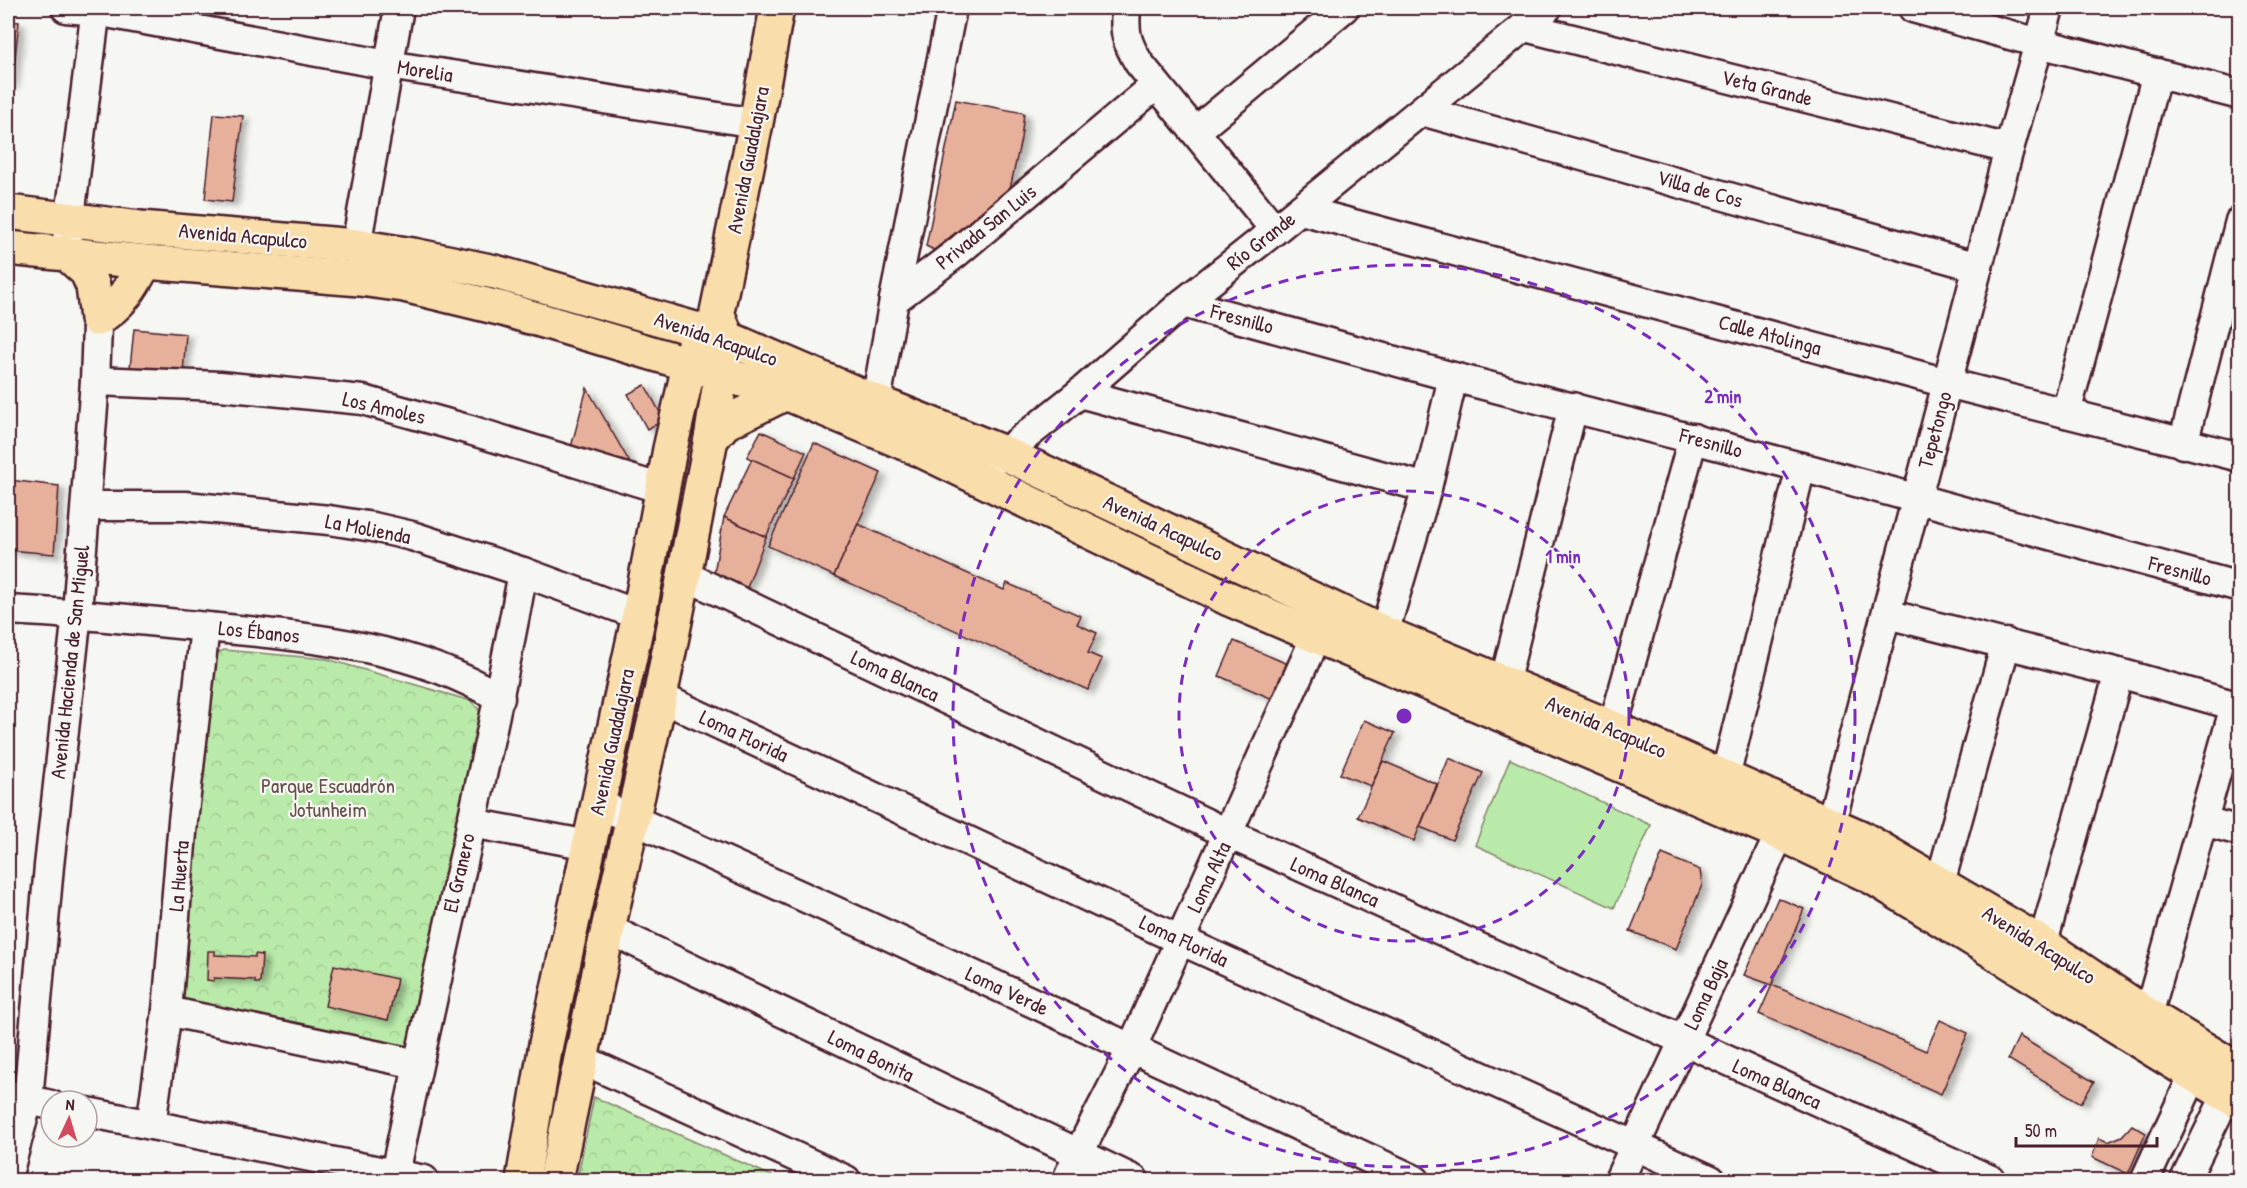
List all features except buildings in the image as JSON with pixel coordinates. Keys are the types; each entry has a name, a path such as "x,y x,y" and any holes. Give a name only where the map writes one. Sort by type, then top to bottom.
{"main road":[{"name":"Avenida Guadalajara","path":"556,1180 608,929 660,697 711,439 721,373 714,326 777,8"},
{"name":"Avenida Acapulco","path":"8,212 103,224 356,246 495,272 714,326 876,402 1004,453 1384,633 1504,684 1609,743 1827,838 1872,877 2148,1014 2201,1063"},
{"name":"Avenida Acapulco","path":"8,248 146,262 360,279 404,285 503,309 786,393 914,447 1227,598 1316,636 1609,743 1725,778 1786,820"},
{"path":"65,252 87,272 93,286 97,319 111,311 122,300 146,262"},
{"name":"Avenida Guadalajara","path":"523,1180 546,1044 639,615 662,489 689,366 714,326"},
{"path":"711,439 725,423 786,393"},
{"name":"Avenida Acapulco","path":"1827,838 1860,837 1940,883 2039,960 2201,1063 2237,1081"}],"street":[{"name":"Morelia","path":"66,8 96,9 388,65 756,123"},
{"path":"356,246 399,8"},
{"path":"876,402 952,8"},
{"path":"1126,8 1124,28 1128,44 1156,85 1275,230"},
{"path":"1196,131 1344,8"},
{"name":"Río Grande","path":"975,477 1080,393 1183,303 1301,210 1547,8"},
{"path":"1914,8 2240,95"},
{"name":"Tepetongo","path":"1827,838 2009,149 2049,8"},
{"path":"65,252 96,9"},
{"name":"Veta Grande","path":"1525,27 2009,149"},
{"path":"2066,413 2157,74"},
{"name":"Privada San Luis","path":"894,300 955,254 1156,85"},
{"name":"Villa de Cos","path":"1422,111 1978,267"},
{"name":"Calle Atolinga","path":"1301,210 1947,383 2240,457"},
{"path":"2183,444 2240,221"},
{"name":"Avenida Hacienda de San Miguel","path":"8,1174 29,1100 49,866 77,613 95,381 103,224"},
{"name":"Fresnillo","path":"1183,303 1453,377 1801,467 2240,587"},
{"path":"1384,633 1427,488 1453,377"},
{"name":"Los Amoles","path":"95,381 220,386 363,400 662,489"},
{"path":"1080,393 1427,488"},
{"path":"1504,684 1573,407"},
{"path":"1609,743 1693,438"},
{"path":"1725,778 1801,467"},
{"name":"La Molienda","path":"86,506 185,506 329,519 373,527 412,536 523,572 639,615"},
{"name":"El Granero","path":"395,1174 417,1064 500,698 523,572"},
{"name":"Loma Blanca","path":"684,575 1229,834 1991,1180"},
{"name":"Los Ébanos","path":"8,610 77,613 317,638 381,652 462,677 500,698"},
{"path":"1887,614 2119,673 2237,707 2148,1014"},
{"name":"La Huerta","path":"151,1125 167,1011 183,821 205,627"},
{"name":"Loma Alta","path":"1072,1168 1131,1048 1316,636"},
{"path":"1940,883 2006,643"},
{"path":"2039,960 2119,673"},
{"name":"Loma Florida","path":"660,697 1180,940 1711,1180"},
{"name":"Loma Verde","path":"599,804 870,927 1414,1180"},
{"name":"Loma Baja","path":"1619,1180 1786,820"},
{"path":"2204,821 2240,831"},
{"path":"471,822 589,846"},
{"name":"Loma Bonita","path":"608,929 1072,1168 1134,1180"},
{"path":"167,1011 417,1064"},
{"path":"581,1059 846,1180"},
{"path":"2145,1180 2201,1063"},
{"path":"2185,1180 2237,1081"},
{"path":"99,1114 424,1180"}],"green space":[{"name":"Parque Escuadrón Jotunheim","path":"224,650 327,659 471,701 479,710 481,719 407,1050 180,1008 208,657"},
{"path":"1510,759 1651,825 1614,908 1475,845"},
{"path":"594,1097 781,1180 577,1180"}]}
